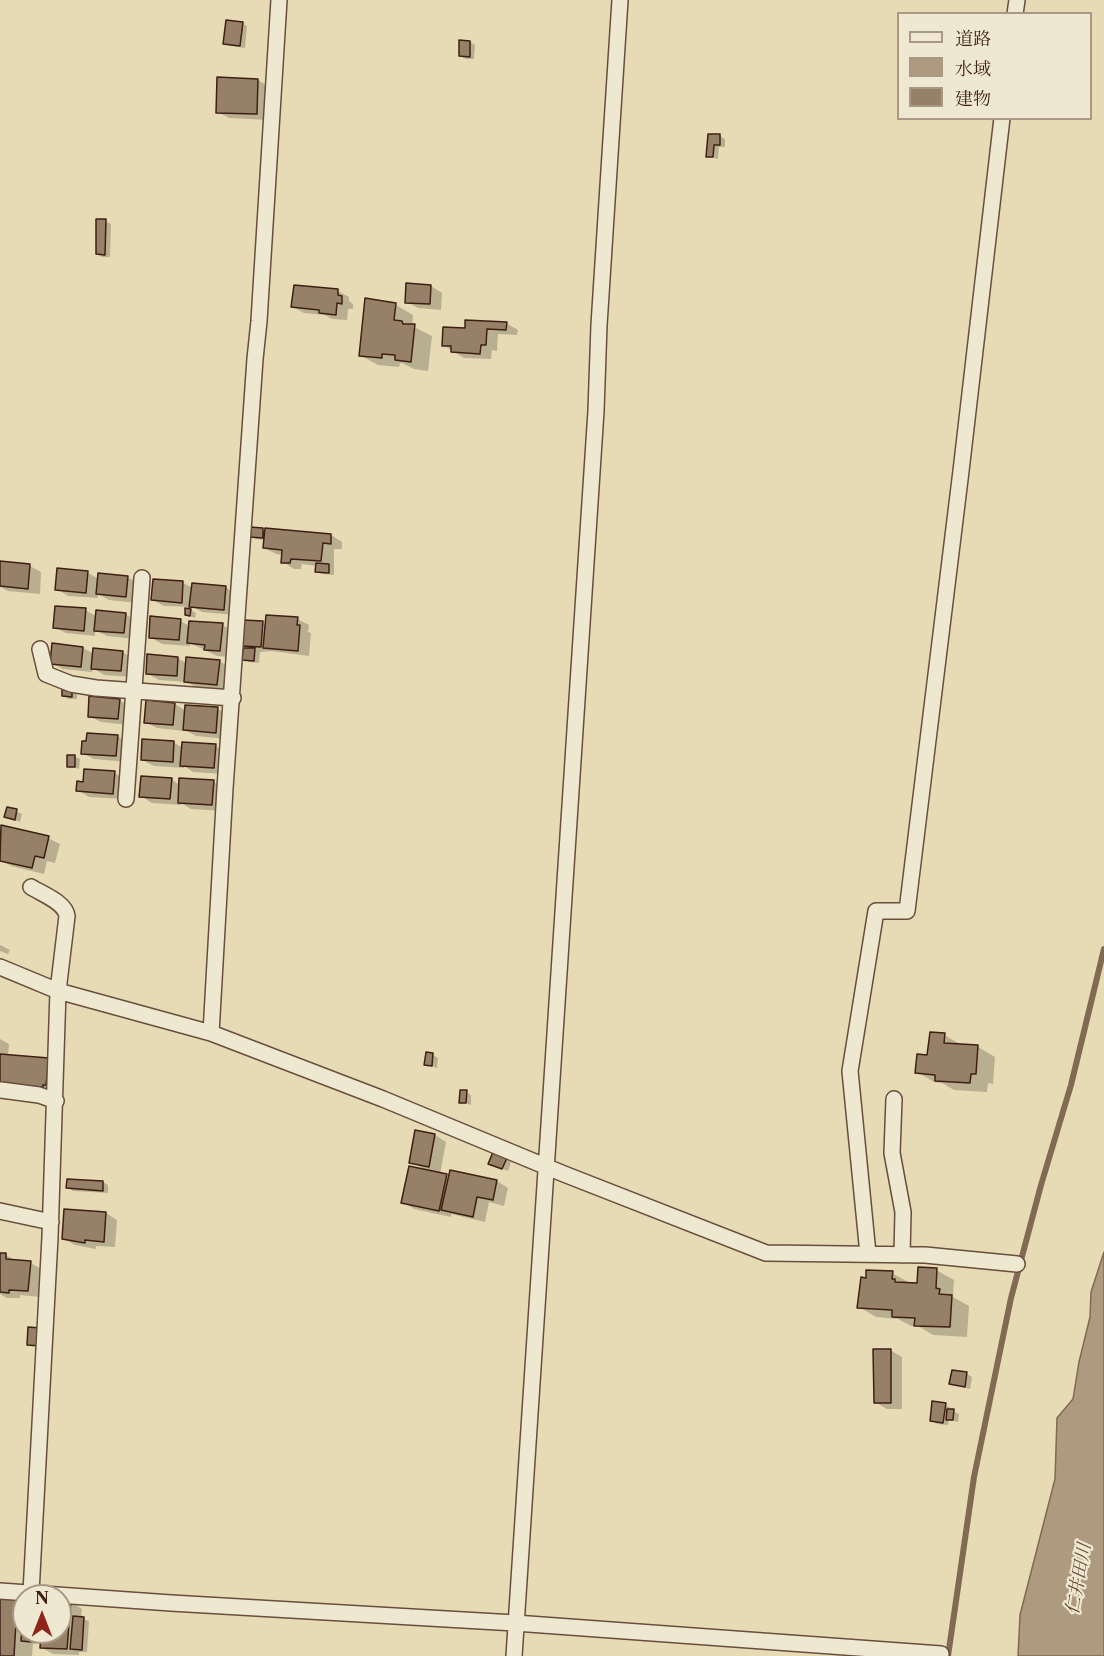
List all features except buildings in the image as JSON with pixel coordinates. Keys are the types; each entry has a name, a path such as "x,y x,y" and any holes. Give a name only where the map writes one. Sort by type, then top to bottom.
{"street":[{"path":"211,1033 225,788 255,359 260,321 279,0"},
{"path":"514,1656 597,411 599,325 620,0"},
{"path":"868,1254 850,1071 876,911 907,911 1002,120"},
{"path":"126,800 142,578"},
{"path":"40,649 46,674 71,684 96,688 233,698"},
{"path":"31,886 66,910 66,932 58,991 51,1222 31,1584"},
{"path":"0,967 58,991 211,1033 383,1099 547,1165 564,1174 766,1253 902,1255 1017,1264"},
{"path":"1,1090 39,1095 56,1101"},
{"path":"894,1099 892,1153 903,1212 902,1255"},
{"path":"0,1211 51,1222"},
{"path":"72,1596 515,1623 941,1654"}],"water":[{"name":"仁井田川","path":"1104,1252 1104,1656 1018,1656 1020,1615 1055,1479 1057,1418 1073,1399 1090,1317 1091,1292"}],"waterway":[{"path":"948,1656 974,1477 1011,1298 1071,1085 1104,949"}]}
